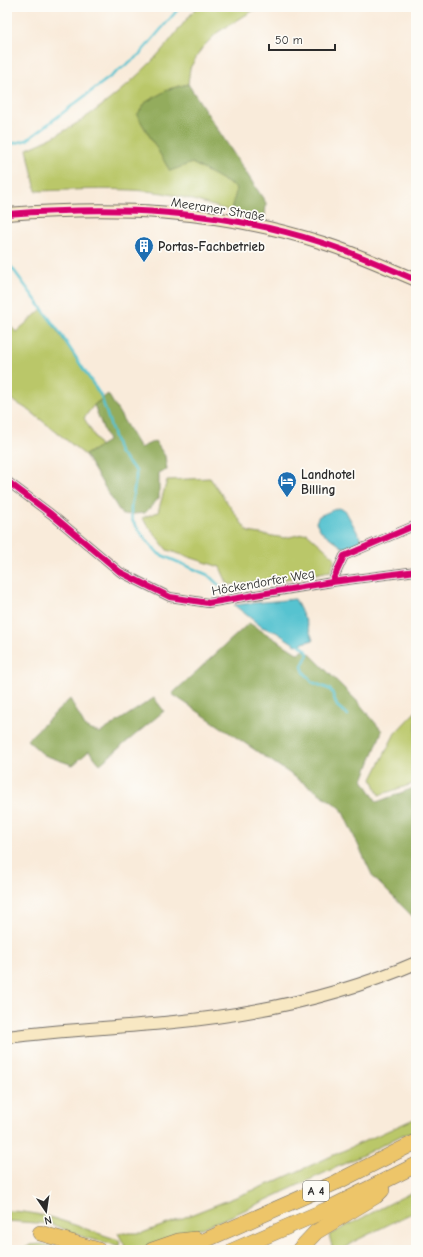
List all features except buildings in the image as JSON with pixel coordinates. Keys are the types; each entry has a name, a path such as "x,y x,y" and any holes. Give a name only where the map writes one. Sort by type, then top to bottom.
{"highway":[{"name":"A 4","path":"183,1250 337,1182 416,1142"},
{"name":"A 4","path":"234,1250 326,1210 416,1165"},
{"path":"300,1250 316,1232 376,1196 395,1176"},
{"path":"40,1233 98,1250"},
{"path":"152,1250 178,1241 215,1237"}],"street":[{"name":"Meeraner Straße","path":"7,214 60,210 132,210 178,213 242,222 322,242 364,257 416,280"},
{"name":"Höckendorfer Weg","path":"7,482 51,514 120,572 170,597 208,603 332,582 416,571"},
{"path":"332,582 344,556 416,524"},
{"path":"7,1037 70,1030 165,1023 259,1011 303,1001 349,988 394,973 416,963"}],"green space":[{"path":"197,7 259,7 218,32 202,48 190,68 188,84 169,89 192,163 238,188 231,211 180,197 147,191 100,189 36,191 27,149 79,122 111,99 154,59"},
{"path":"188,84 266,203 265,218 231,211 237,188 192,163 170,171 137,115 146,102 169,89"},
{"path":"42,309 102,399 94,405 84,418 100,446 85,455 30,411 7,397 7,322 16,332"},
{"path":"108,394 140,448 155,441 165,456 167,470 159,472 159,498 145,513 122,515 85,455 108,441 94,405"},
{"path":"210,478 248,532 285,538 307,533 335,558 331,571 293,578 228,585 220,567 167,550 142,518 158,512 167,480"},
{"path":"249,623 297,653 306,650 358,702 382,731 363,780 377,802 416,787 416,920 373,877 341,808 172,694"},
{"path":"154,698 164,711 100,764 89,751 73,765 44,755 27,740 70,699 86,728 100,733"},
{"path":"416,711 416,783 379,795 372,779 395,733"},
{"path":"416,1118 416,1129 405,1135 404,1134 363,1155 234,1215 167,1242 148,1248 127,1250 118,1233 142,1233 170,1223 274,1182"},
{"path":"416,1190 416,1211 355,1241 343,1250 333,1250 329,1235"},
{"path":"7,1211 36,1214 64,1221 119,1240 120,1246 86,1238 51,1224 7,1221"},
{"path":"42,1244 64,1250 22,1250 30,1245"}],"water":[{"path":"338,508 345,510 361,539 360,546 354,549 342,547 321,531 316,522 319,516"},
{"path":"295,599 313,640 296,645 276,632 262,627 234,605"}],"waterway":[{"path":"7,145 27,140 139,55 180,7"},
{"path":"7,261 60,333 101,396 119,452 136,471 131,507 133,522 146,540 159,554 208,575 227,593"},
{"path":"299,644 308,654 302,666 304,672 312,682 329,689 332,692 337,706 348,715"}],"cycle path":[{"path":"7,214 87,210 127,211 206,217 245,223 323,243 370,260 416,280"},
{"path":"7,481 51,514 120,572 170,597 208,603 332,582 416,571"},
{"path":"332,582 344,556 416,525"}],"place":[{"name":"Portas-Fachbetrieb","path":"144,263"},
{"name":"Landhotel Billing","path":"287,498"}]}
